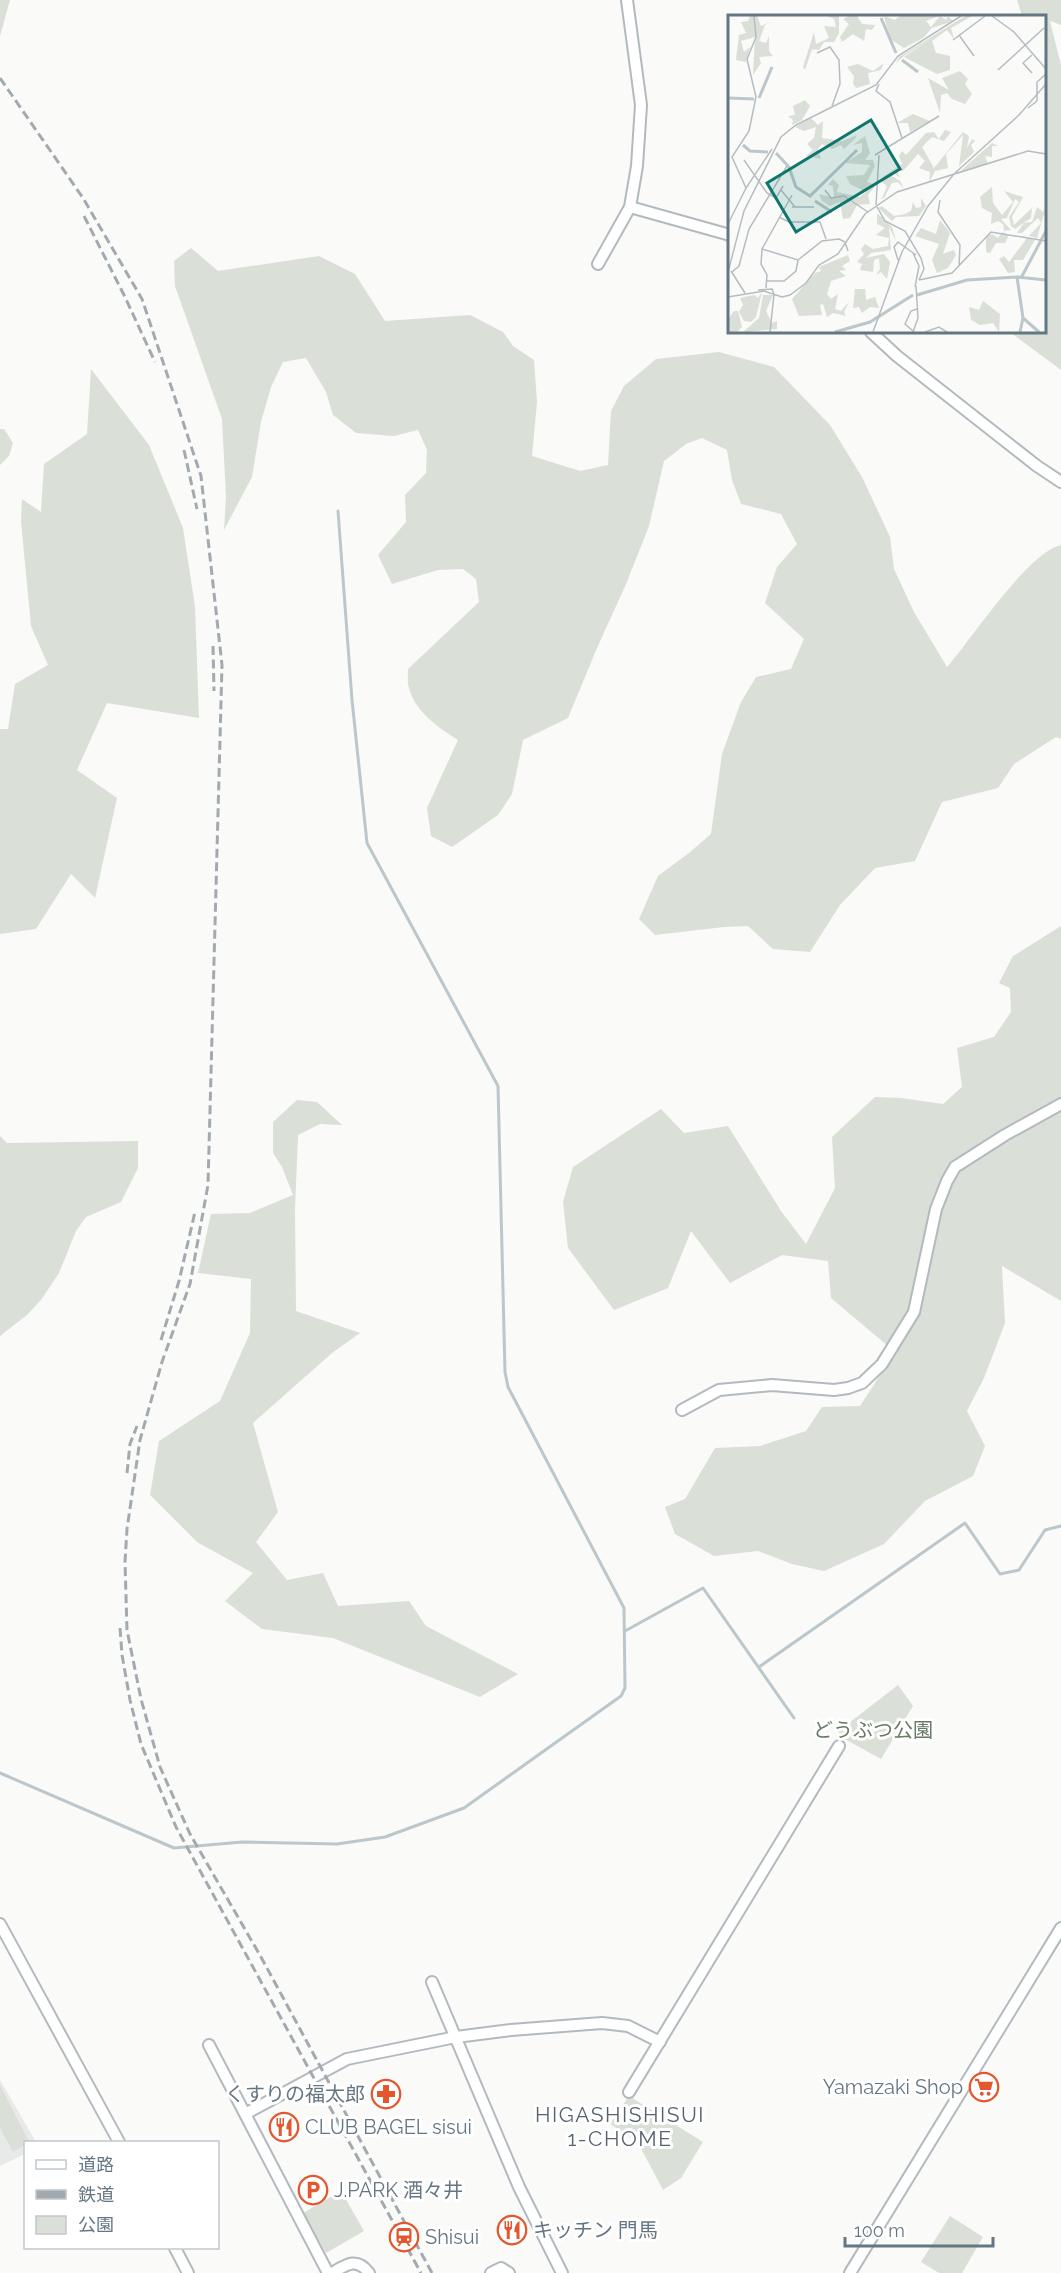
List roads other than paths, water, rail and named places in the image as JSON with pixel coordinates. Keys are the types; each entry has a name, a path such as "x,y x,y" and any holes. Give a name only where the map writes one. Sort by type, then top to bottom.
{"street":[{"path":"598,264 630,207 637,166 641,105 627,0"},
{"path":"630,207 728,234"},
{"path":"872,333 897,356 1037,466 1061,482"},
{"path":"682,1410 718,1390 772,1385 834,1390 862,1383 882,1364 914,1312 936,1209 955,1167 1005,1135 1061,1104"},
{"path":"629,2092 839,1746"},
{"path":"0,1924 118,2141"},
{"path":"850,2273 1061,1928"},
{"path":"432,1982 519,2187 562,2273"},
{"path":"245,2114 347,2059 456,2037 602,2023 628,2026 660,2042"},
{"path":"209,2045 330,2273 355,2262 362,2265 369,2273"},
{"path":"176,2249 188,2273"},
{"path":"491,2273 501,2268 509,2273"}],"waterway":[{"path":"0,1773 174,1848 242,1842 337,1844 385,1837 464,1808 621,1696 625,1688 624,1608 508,1387 505,1372 498,1086 367,843 352,700 338,511"},
{"path":"759,1667 965,1523 1000,1574 1019,1570 1045,1530 1061,1526"},
{"path":"625,1631 703,1588 794,1718"}],"railway":[{"path":"0,78 83,198 142,299 201,476 222,665 208,1185 190,1284 162,1362 140,1440 127,1529 125,1562 127,1630 141,1699 160,1767 190,1834 261,1957 432,2273"},
{"path":"84,216 155,362"},
{"path":"184,450 197,509"},
{"path":"213,646 214,691"},
{"path":"161,1340 179,1281 195,1212"},
{"path":"127,1473 130,1444 137,1426"},
{"path":"120,1628 130,1700 141,1744 176,1827 421,2273"}],"place":[{"name":"Yamazaki Shop","path":"984,2087"},
{"name":"くすりの福太郎","path":"386,2094"},
{"name":"CLUB BAGEL sisui","path":"284,2127"},
{"name":"J.PARK 酒々井","path":"313,2190"},
{"name":"キッチン 門馬","path":"512,2230"},
{"name":"Shisui","path":"404,2237"}],"district":[{"name":"HIGASHISHISUI 1-CHOME","path":"620,2126"}],"park label":[{"name":"どうぶつ公園","path":"873,1730"}]}
